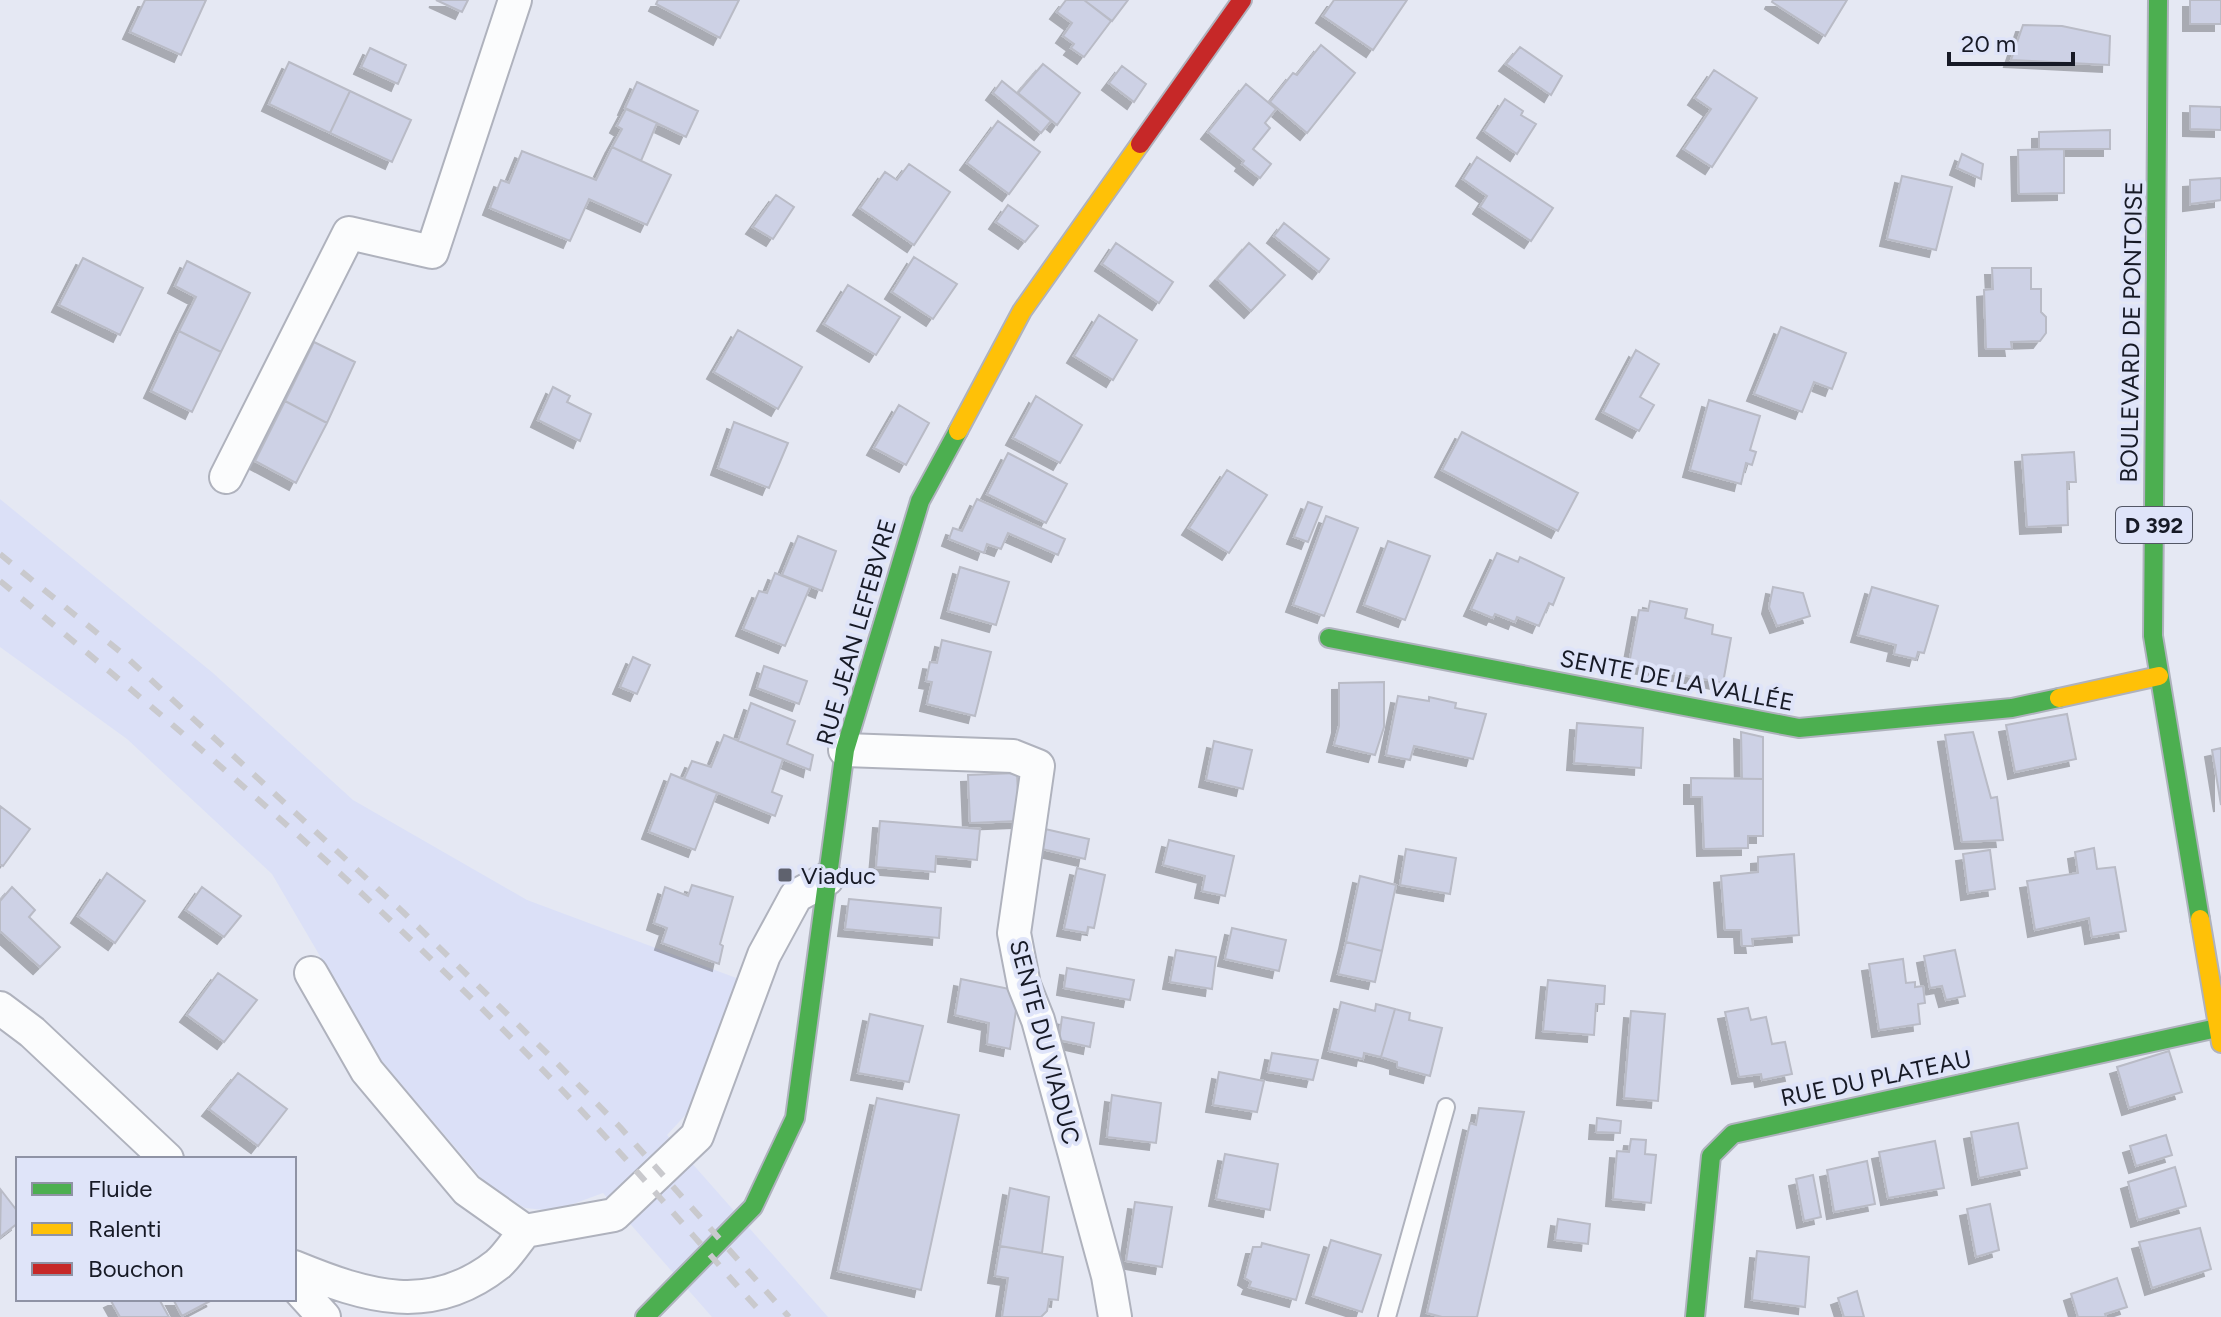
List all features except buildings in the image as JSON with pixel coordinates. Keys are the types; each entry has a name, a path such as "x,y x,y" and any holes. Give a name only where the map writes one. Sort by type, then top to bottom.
{"street":[{"path":"226,477 349,233 432,252 515,0"},
{"name":"RUE JEAN LEFEBVRE","path":"645,1317 753,1207 795,1118 845,750 920,501 1022,311 1242,0"},
{"name":"BOULEVARD DE PONTOISE","path":"2158,0 2153,636 2219,1036"},
{"name":"SENTE DE LA VALLÉE","path":"1329,638 1799,728 2012,708 2159,676"},
{"name":"SENTE DU VIADUC","path":"845,750 1013,756 1038,766 1014,933 1024,985 1038,1020 1108,1276 1115,1317"},
{"path":"296,1268 367,1297 402,1303 431,1301 461,1291 498,1265 525,1231 614,1215 697,1136 764,955 796,896 827,879"},
{"path":"311,973 367,1071 467,1190 525,1231"},
{"path":"0,1008 32,1032 165,1157"},
{"name":"RUE DU PLATEAU","path":"1695,1317 1711,1156 1733,1134 2219,1036"},
{"path":"296,1286 324,1317"}],"lane":[{"path":"1387,1317 1446,1107"}],"shaded area":[{"path":"0,499 213,673 353,800 527,900 739,979 691,1109 667,1135 828,1317 712,1317 603,1193 554,1211 525,1208 488,1186 380,1059 272,874 127,739 0,647"}],"railway":[{"path":"0,554 123,654 403,912 620,1127 789,1317"},
{"path":"0,581 208,756 410,939 568,1096 765,1317"}],"traffic: fast":[{"path":"2158,0 2153,636 2200,919"},
{"path":"645,1317 753,1207 795,1118 845,750 920,501 958,431"},
{"path":"1329,638 1799,728 2012,708 2059,698"},
{"path":"1695,1317 1711,1156 1733,1134 2217,1028"}],"traffic: slow":[{"path":"958,431 1022,311 1140,144"},
{"path":"2059,698 2159,676"},
{"path":"2200,919 2221,1043"}],"traffic: jam":[{"path":"1140,144 1242,0"}],"place":[{"name":"Viaduc","path":"785,875"}]}
